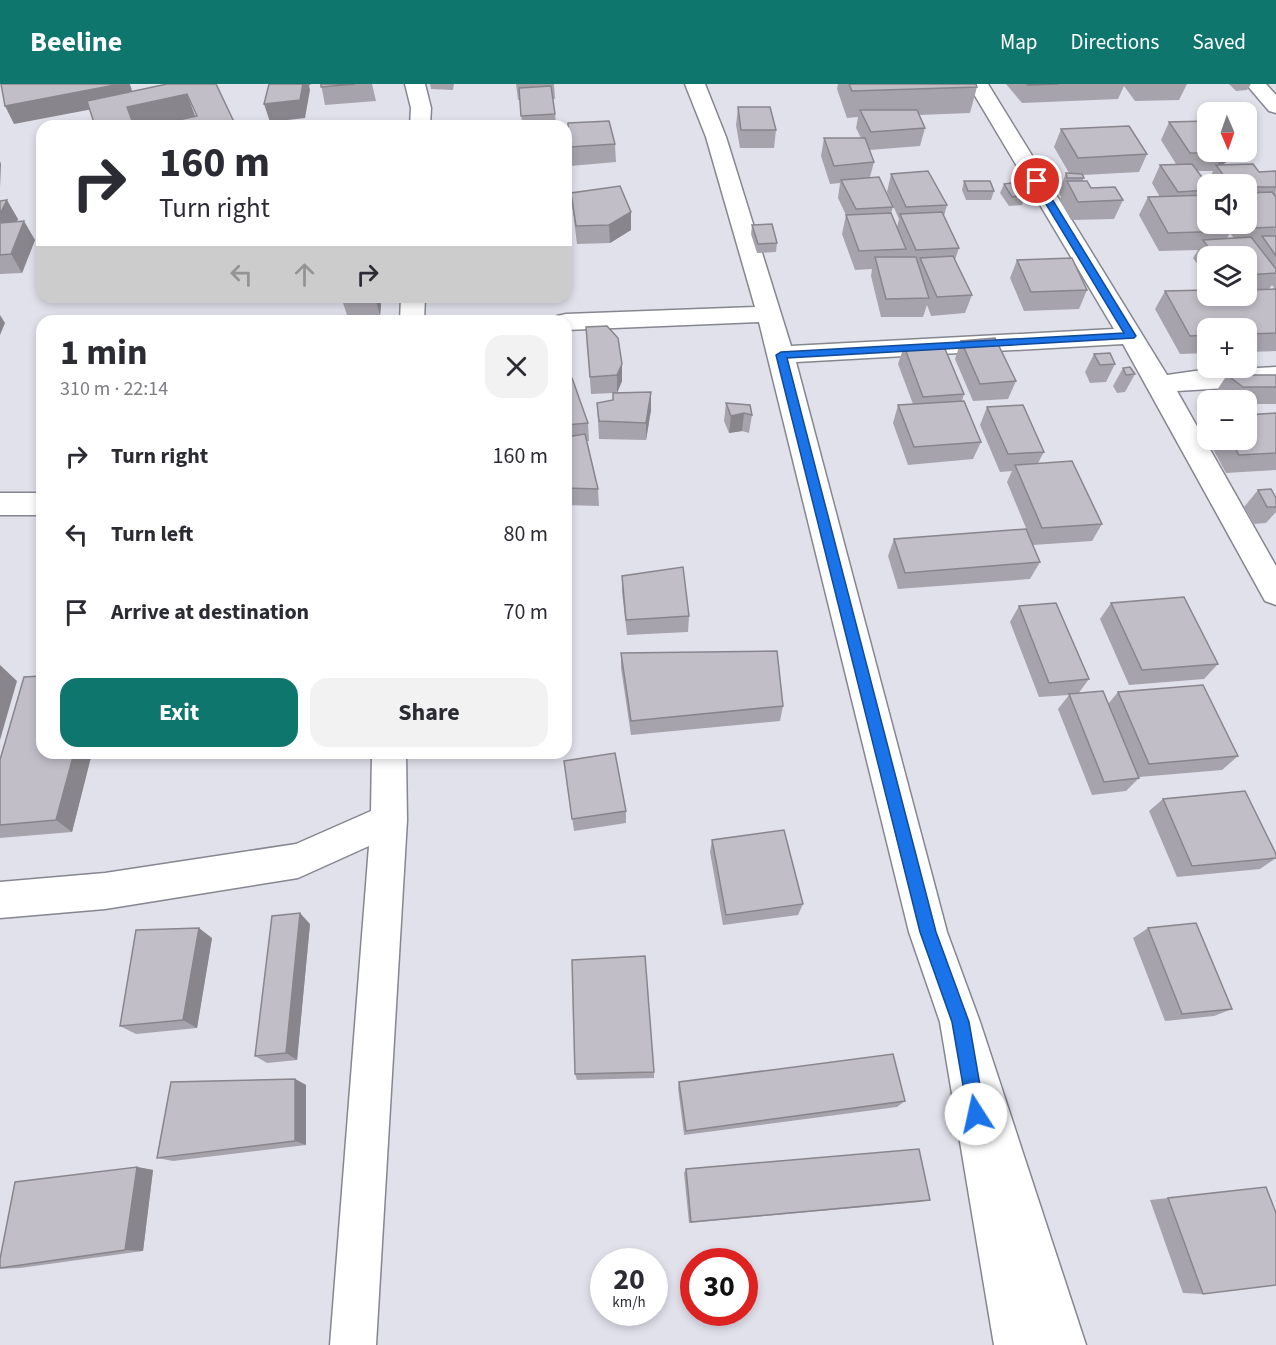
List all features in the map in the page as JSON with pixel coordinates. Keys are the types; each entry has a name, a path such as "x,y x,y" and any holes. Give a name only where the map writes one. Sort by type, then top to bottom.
{"street":[{"path":"415,84 421,108 420,120"},
{"path":"695,84 716,137 781,355 928,932 960,1022 1063,1345"},
{"path":"978,84 1160,385 1276,593"},
{"path":"1256,84 1276,107"},
{"path":"572,322 769,314"},
{"path":"781,355 1130,336"},
{"path":"1160,385 1195,380 1276,376"},
{"path":"0,504 36,504"},
{"path":"353,1345 389,820 389,759"},
{"path":"0,900 105,891 298,861 389,820"},
{"path":"960,1022 1017,1345"}],"building":[{"path":"1,84 120,84 5,106"},
{"path":"167,84 216,84 233,120 179,120 197,116 187,94 127,107 132,120 93,120 87,101"},
{"path":"269,84 303,84 300,100 264,104"},
{"path":"321,84 355,84 321,87"},
{"path":"849,84 976,84 977,87 852,91"},
{"path":"551,86 555,114 521,116 519,88"},
{"path":"738,107 770,107 776,130 741,130"},
{"path":"860,110 917,110 925,128 871,132"},
{"path":"609,121 615,144 572,147 572,123"},
{"path":"1197,121 1197,153 1190,153 1169,122"},
{"path":"1129,126 1147,154 1078,158 1061,129"},
{"path":"824,138 865,138 874,162 834,166"},
{"path":"1192,164 1200,174 1197,174 1197,191 1178,192 1160,165"},
{"path":"1253,164 1259,172 1276,171 1276,187 1257,187 1257,174 1223,174 1216,165"},
{"path":"928,171 947,205 906,207 891,174"},
{"path":"1066,173 1082,174 1084,178 1067,178"},
{"path":"879,177 893,207 856,209 841,180"},
{"path":"964,181 990,181 994,191 968,191"},
{"path":"1067,181 1087,181 1091,188 1115,187 1123,200 1078,202"},
{"path":"1017,182 1025,195 1012,197 1004,184"},
{"path":"620,186 631,212 609,225 576,226 572,193"},
{"path":"1272,192 1276,197 1276,227 1257,228 1257,193"},
{"path":"1197,195 1197,232 1168,233 1148,197"},
{"path":"7,200 0,214 0,201"},
{"path":"942,212 959,248 916,250 900,214"},
{"path":"891,213 906,249 859,251 846,215"},
{"path":"24,221 11,254 0,255 0,223"},
{"path":"772,224 777,243 758,244 752,225"},
{"path":"1262,236 1276,236 1276,256"},
{"path":"1251,237 1276,269 1276,273 1257,274 1257,246 1208,246 1203,240"},
{"path":"953,256 972,295 937,297 920,258"},
{"path":"875,257 916,257 929,298 886,299"},
{"path":"1072,258 1087,290 1031,292 1017,260"},
{"path":"1276,289 1276,333 1257,334 1257,318 1197,318 1197,336 1190,336 1165,291 1197,290 1197,306 1257,306 1257,290"},
{"path":"607,326 618,338 622,364 617,375 590,377 586,327"},
{"path":"995,338 1016,381 980,384 961,341"},
{"path":"943,344 964,394 923,397 904,346"},
{"path":"1110,353 1115,364 1100,365 1094,354"},
{"path":"1130,367 1135,374 1126,375 1123,368"},
{"path":"1276,375 1276,387 1243,387 1231,378"},
{"path":"572,378 588,423 572,424"},
{"path":"651,392 646,423 599,421 597,403 613,400 613,393"},
{"path":"964,401 981,442 914,447 898,405"},
{"path":"726,403 750,405 752,415 744,413 731,416"},
{"path":"1023,405 1044,452 1008,454 987,407"},
{"path":"1276,413 1276,453 1239,455 1236,450 1257,450 1257,414"},
{"path":"585,434 598,489 572,488 572,436"},
{"path":"1072,461 1102,524 1042,528 1015,465"},
{"path":"1271,489 1276,498 1276,507 1267,507 1258,490"},
{"path":"1026,529 1040,562 905,573 894,539"},
{"path":"683,567 689,616 626,620 622,576"},
{"path":"1184,597 1218,664 1142,670 1111,603"},
{"path":"1056,603 1089,679 1049,683 1019,606"},
{"path":"777,651 783,706 631,721 621,653"},
{"path":"36,676 36,759 72,759 56,820 0,825 0,760 24,677"},
{"path":"1203,685 1238,756 1149,764 1118,692"},
{"path":"1103,691 1139,778 1104,782 1069,694"},
{"path":"615,753 626,811 572,819 564,761"},
{"path":"1245,791 1276,858 1192,866 1163,799"},
{"path":"784,830 803,904 726,915 712,840"},
{"path":"300,913 286,1053 255,1056 272,916"},
{"path":"1196,923 1232,1009 1182,1014 1148,928"},
{"path":"199,928 183,1020 120,1026 136,930"},
{"path":"645,956 654,1072 575,1074 572,960"},
{"path":"893,1054 905,1101 686,1131 679,1082"},
{"path":"295,1079 295,1141 157,1158 171,1082"},
{"path":"919,1149 930,1200 691,1222 686,1169"},
{"path":"137,1167 125,1250 0,1268 15,1182"},
{"path":"1266,1187 1276,1213 1276,1285 1203,1294 1168,1198"}],"route":[{"path":"976,1114 960,1022 928,932 781,355 1130,336 1037,181"}]}
